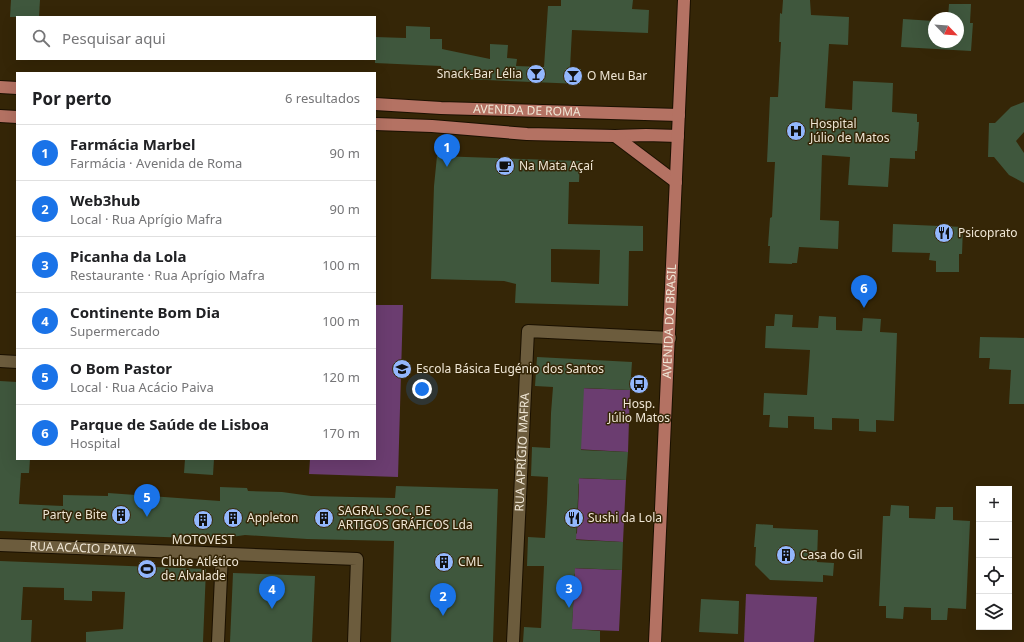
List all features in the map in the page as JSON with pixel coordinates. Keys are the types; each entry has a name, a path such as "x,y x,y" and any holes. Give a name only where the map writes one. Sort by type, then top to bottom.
{"main road":[{"name":"AVENIDA DO BRASIL","path":"655,642 670,338 684,0"},
{"path":"0,87 16,88"},
{"name":"AVENIDA DE ROMA","path":"376,104 441,108 679,116"},
{"path":"0,116 16,117"},
{"name":"AVENIDA DE ROMA","path":"376,124 432,126 527,134 678,136"},
{"path":"615,136 676,182"}],"street":[{"name":"RUA APRÍGIO MAFRA","path":"513,642 528,331 670,338"},
{"path":"0,361 16,362"},
{"name":"RUA ACÁCIO PAIVA","path":"0,546 357,559 354,642"},
{"path":"218,642 222,554"}],"shaded area":[{"path":"376,305 403,305 398,477 309,474 310,460 376,460"},
{"path":"578,388 630,390 628,452 575,449"},
{"path":"573,478 626,480 623,542 571,539 577,533 579,484"},
{"path":"569,568 622,570 619,631 566,629 572,623 575,574"},
{"path":"746,594 817,597 814,642 744,642"}],"building":[{"path":"11,0 40,0 39,16 10,17"},
{"path":"561,0 633,0 632,9 649,10 648,33 572,30 570,68 581,69 580,84 440,78 441,66 375,63 376,37 406,38 406,26 430,27 430,39 442,39 442,49 490,59 490,44 508,45 507,58 517,59 516,66 544,67 548,6 561,6"},
{"path":"783,0 810,0 811,15 849,17 848,45 829,44 825,108 852,110 853,81 893,83 892,112 917,114 917,122 919,122 915,159 890,158 888,187 848,185 850,157 822,155 820,220 839,221 838,249 799,247 797,263 792,264 769,263 770,246 768,246 770,218 772,217 775,162 767,162 770,97 778,97 781,42 779,42 780,13 782,14"},
{"path":"949,4 971,4 970,23 973,23 971,51 901,47 903,19 928,21 928,48 964,48 964,12 948,12"},
{"path":"1024,102 1024,132 1016,141 1024,153 1024,183 1009,175 994,157 988,157 989,123 995,123 1011,107"},
{"path":"437,156 580,161 579,182 569,182 568,224 643,226 643,251 629,251 628,306 515,303 516,284 504,281 431,279 434,186","holes":["551,249 600,250 599,284 551,282"]},
{"path":"893,224 963,227 962,254 959,254 959,272 936,272 936,261 929,260 930,253 892,252"},
{"path":"775,314 793,315 792,327 818,328 819,316 836,317 836,330 862,331 863,318 881,319 880,332 897,333 894,421 876,420 876,432 859,431 859,419 832,418 832,430 814,429 814,417 788,416 788,428 769,427 770,415 763,415 764,393 807,395 810,350 765,348 766,326 774,326"},
{"path":"980,337 1024,338 1024,404 1009,404 1011,370 989,369 990,358 979,358"},
{"path":"537,357 632,362 630,390 584,388 581,450 628,452 626,480 579,478 576,540 623,542 622,570 575,568 572,629 600,631 600,642 523,642 524,627 541,628 544,566 527,566 528,537 545,538 548,477 531,476 532,447 550,448 553,387 535,386"},
{"path":"0,381 16,382 16,460 30,460 29,473 21,473 19,504 63,506 63,495 108,496 108,493 220,501 220,487 247,488 248,491 282,492 311,496 395,498 396,486 498,489 493,642 391,642 394,541 307,539 245,535 218,539 0,531"},
{"path":"185,460 214,460 213,475 184,473"},
{"path":"891,505 909,506 909,518 935,519 936,507 953,507 953,520 970,521 966,609 948,608 947,620 931,620 931,608 904,607 903,619 886,618 886,606 879,606 883,516 890,516"},
{"name":"Casa do Gil","path":"756,524 773,525 773,528 818,530 817,562 834,563 833,576 823,575 823,582 770,580 755,565 756,547 754,547"},
{"path":"0,561 206,569 203,642 86,642 86,632 123,629 125,592 92,591 92,601 64,600 64,588 23,587 21,620 32,620 31,642 0,642"},
{"path":"233,573 315,576 312,642 230,642"},
{"path":"701,599 739,601 738,634 699,632"}],"place":[{"name":"Snack-Bar Lélia","path":"536,74"},
{"name":"O Meu Bar","path":"573,76"},
{"name":"Hospital Júlio de Matos","path":"796,131"},
{"name":"Na Mata Açaí","path":"505,166"},
{"name":"Farmácia Marbel","path":"447,167"},
{"name":"Psicoprato","path":"944,233"},
{"name":"Parque de Saúde de Lisboa","path":"864,308"},
{"name":"Escola Básica Eugénio dos Santos","path":"402,369"},
{"name":"Hosp. Júlio Matos","path":"639,384"},
{"name":"Party e Bite","path":"121,515"},
{"name":"O Bom Pastor","path":"147,517"},
{"name":"Appleton","path":"233,518"},
{"name":"SAGRAL SOC. DE ARTIGOS GRÁFICOS Lda","path":"324,518"},
{"name":"Sushi da Lola","path":"574,518"},
{"name":"MOTOVEST","path":"203,520"},
{"name":"Casa do Gil","path":"786,555"},
{"name":"CML","path":"444,562"},
{"name":"Clube Atlético de Alvalade","path":"147,569"},
{"name":"Picanha da Lola","path":"569,608"},
{"name":"Continente Bom Dia","path":"272,609"},
{"name":"Web3hub","path":"443,616"}]}
